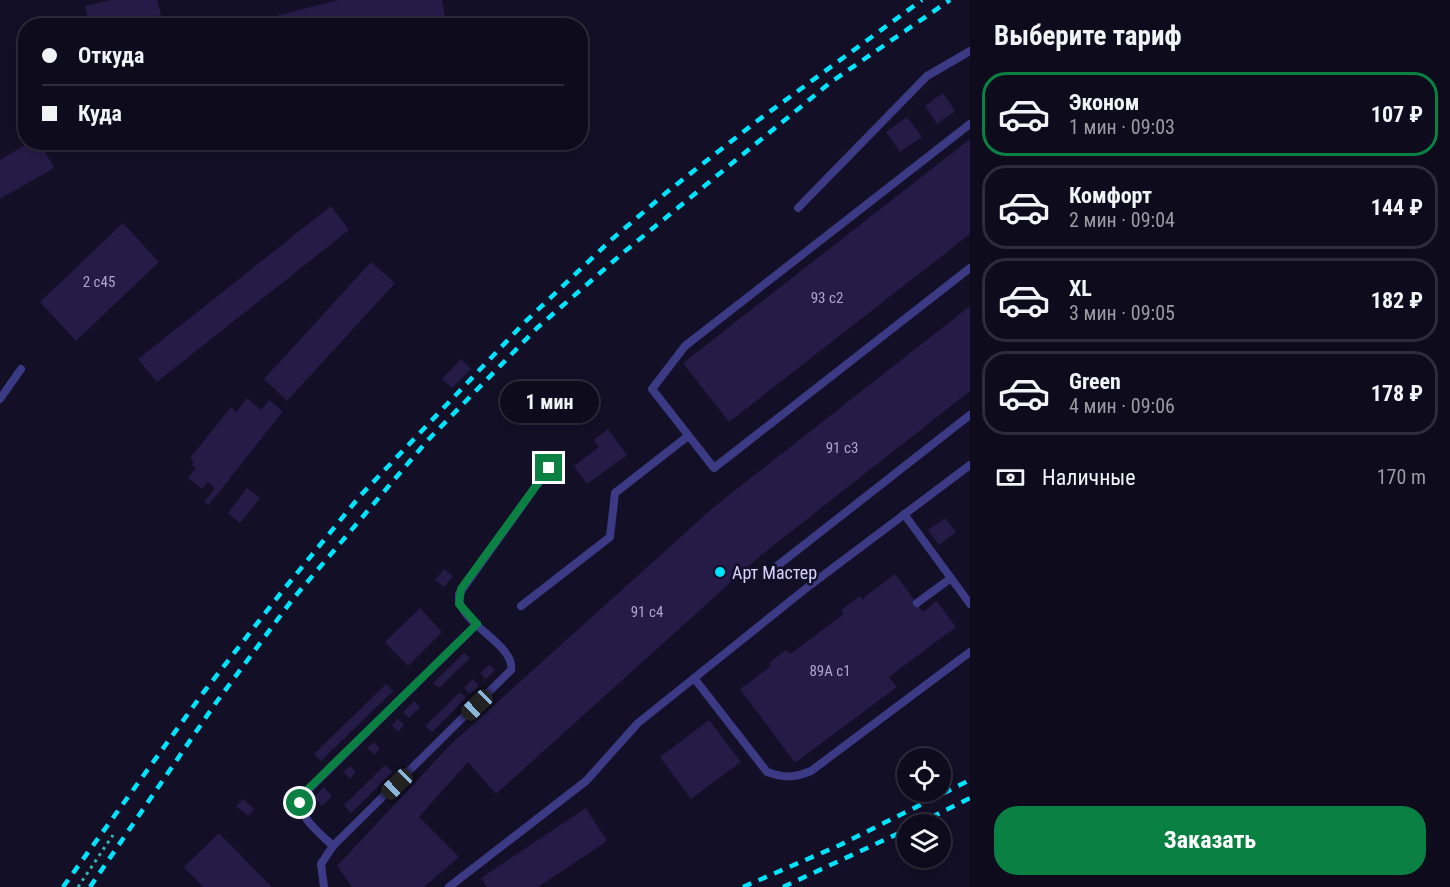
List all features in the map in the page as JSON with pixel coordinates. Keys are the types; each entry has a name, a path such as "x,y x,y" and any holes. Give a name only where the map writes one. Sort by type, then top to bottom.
{"lane":[{"path":"798,208 927,76 970,51"},
{"path":"970,124 686,346 652,389 714,468 970,268"},
{"path":"0,399 21,369"},
{"path":"777,566 970,415"},
{"path":"520,606 610,537 615,493 688,436"},
{"path":"449,887 586,781 638,723 809,586 970,465"},
{"path":"324,887 321,864 333,846 509,674 512,665 509,658 459,604 461,589 549,468"},
{"path":"904,514 970,604"},
{"path":"917,603 951,578"},
{"path":"333,846 303,816 302,796 477,624"},
{"path":"694,678 767,772 781,777 795,777 811,771 970,652"}],"path":[{"path":"78,887 113,835"}],"building":[{"path":"111,0 157,0 162,18 88,18 85,6"},
{"path":"338,0 442,0 445,18 268,18"},
{"path":"943,93 955,111 937,124 925,106"},
{"path":"907,117 922,137 900,152 886,132"},
{"path":"970,139 970,234 729,422 683,363"},
{"path":"18,149 44,150 54,168 0,199 0,160"},
{"path":"331,206 349,230 157,382 138,359"},
{"path":"123,223 159,262 76,341 40,302"},
{"path":"371,262 395,283 287,401 264,379"},
{"path":"970,306 970,391 760,556 496,794 468,762 419,817 459,857 424,887 352,887 337,866 451,744 715,506"},
{"path":"461,359 471,369 452,388 442,379"},
{"path":"247,398 261,410 269,400 283,411 209,505 204,502 215,488 208,482 202,489 188,478 196,468 191,465 194,462 190,458 231,407 236,412"},
{"path":"608,429 627,455 587,484 574,466 599,447 594,440"},
{"path":"247,488 260,498 240,523 228,513"},
{"path":"945,518 956,532 939,545 928,530"},
{"path":"444,569 453,576 444,587 435,580"},
{"path":"895,574 923,612 937,601 956,627 889,677 897,687 795,763 740,689 771,666 769,663 786,650 790,654 844,614 841,610 860,596 862,599"},
{"path":"420,608 442,632 408,666 385,642"},
{"path":"464,653 470,658 439,688 433,683"},
{"path":"489,665 495,670 486,679 480,673"},
{"path":"473,679 479,686 470,694 464,688"},
{"path":"386,684 393,691 321,761 314,754"},
{"path":"460,692 466,698 432,732 425,726"},
{"path":"414,701 420,707 409,718 403,712"},
{"path":"398,719 404,725 398,732 392,725"},
{"path":"709,720 741,762 691,799 660,757"},
{"path":"374,742 380,749 374,755 367,748"},
{"path":"385,765 393,772 351,813 344,805"},
{"path":"350,766 356,772 350,779 343,772"},
{"path":"324,787 332,796 322,806 314,797"},
{"path":"243,799 254,809 248,816 236,806"},
{"path":"586,808 607,841 538,887 487,887 481,878"},
{"path":"219,833 272,887 203,887 184,867"}],"railway":[{"path":"63,887 203,693 360,496 525,322 611,240 667,192 757,121 922,0"},
{"path":"90,887 215,704 292,600 427,441 537,328 624,252 831,82 950,0"},
{"path":"743,887 840,845 970,780"},
{"path":"938,814 970,798"},
{"path":"783,887 897,834"}],"place":[{"name":"Арт Мастер","path":"720,572"}],"route":[{"path":"300,803 306,791 477,624 459,604 461,589 549,468"}]}
